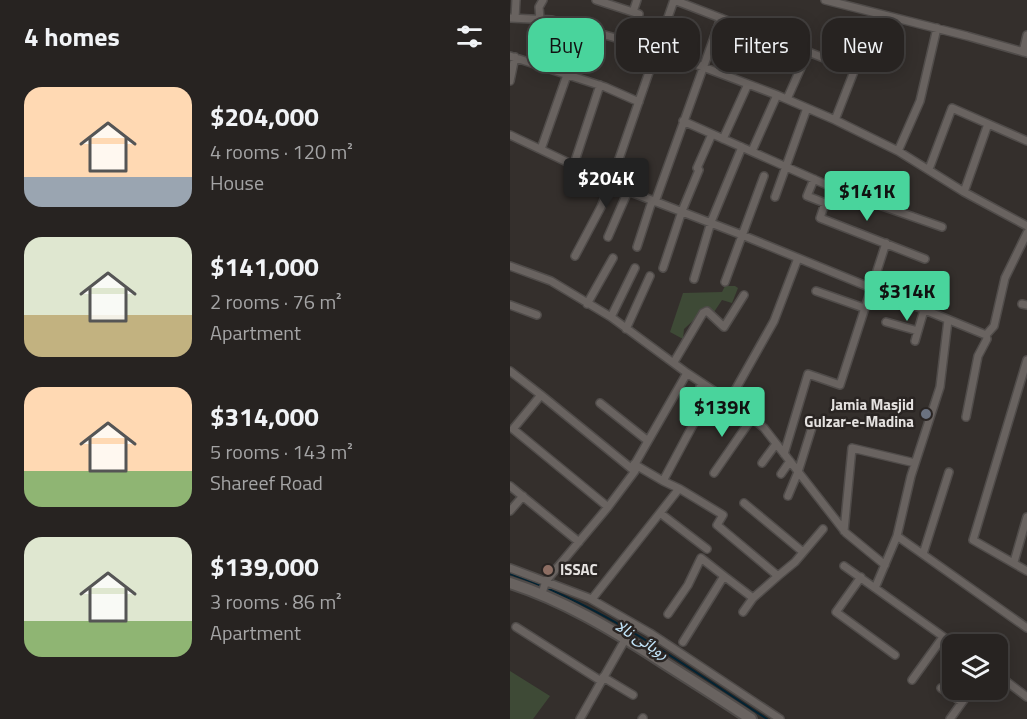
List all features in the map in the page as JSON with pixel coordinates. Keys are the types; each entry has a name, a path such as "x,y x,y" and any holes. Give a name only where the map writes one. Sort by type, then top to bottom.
{"street":[{"path":"516,0 512,18 528,19"},
{"path":"540,18 539,7 543,0"},
{"path":"633,12 637,0"},
{"path":"668,18 674,0 721,18"},
{"path":"825,0 1025,52 1027,35"},
{"path":"601,1 639,14 638,18"},
{"path":"898,151 920,101 937,28"},
{"path":"637,247 712,43"},
{"path":"510,81 512,57 600,86 639,102"},
{"path":"700,67 777,95 835,120 898,151 964,192 1027,226"},
{"path":"575,256 601,207 650,72"},
{"path":"787,99 799,72"},
{"path":"835,120 854,72"},
{"path":"541,149 567,75"},
{"path":"723,139 748,84"},
{"path":"573,164 600,86"},
{"path":"752,152 777,95"},
{"path":"775,197 807,108"},
{"path":"929,169 952,108 1027,141"},
{"path":"683,121 845,193 942,227"},
{"path":"964,192 988,124"},
{"path":"663,268 682,211 699,170 697,168 712,134"},
{"path":"510,135 628,191 711,222 986,335"},
{"path":"694,279 711,222 742,147"},
{"path":"725,282 764,176"},
{"path":"814,179 807,196 825,203 820,218 925,259"},
{"path":"608,237 628,191"},
{"path":"966,417 978,356 987,339 986,335 994,326 1005,278 1027,233"},
{"path":"784,454 808,374 840,385 886,243"},
{"path":"587,304 613,258"},
{"path":"729,401 774,321 798,258"},
{"path":"510,267 552,281 611,317 752,418 764,428 844,531 885,565"},
{"path":"611,317 635,268"},
{"path":"626,329 650,276"},
{"path":"816,291 864,308"},
{"path":"674,362 703,313 706,311 724,327 744,295"},
{"path":"510,305 537,315"},
{"path":"915,341 924,310"},
{"path":"875,588 897,536 915,463 940,387 948,320"},
{"path":"886,322 918,331"},
{"path":"1027,360 973,540 1027,571"},
{"path":"510,371 633,466 680,489 723,515 717,525 778,576"},
{"path":"542,592 546,581 635,471 633,466 687,373"},
{"path":"663,481 694,423 686,419 696,403 701,383"},
{"path":"541,395 511,429 608,507"},
{"path":"600,403 648,441"},
{"path":"714,473 752,418"},
{"path":"788,496 814,421"},
{"path":"762,464 776,444"},
{"path":"844,531 852,448 915,463"},
{"path":"780,474 790,461"},
{"path":"923,554 949,472"},
{"path":"592,599 678,489"},
{"path":"512,491 523,496 579,542"},
{"path":"510,511 523,496"},
{"path":"744,503 803,552"},
{"path":"660,513 706,549"},
{"path":"1014,562 1025,533 1027,517"},
{"path":"742,612 753,598 795,562 823,529"},
{"path":"897,536 1027,628"},
{"path":"668,614 688,585 701,558 753,598"},
{"path":"844,566 942,636"},
{"path":"510,568 592,599 650,633 778,718"},
{"path":"683,642 724,576"},
{"path":"861,577 836,612 895,655"},
{"path":"510,583 542,592 626,638 686,673 751,719"},
{"path":"516,627 633,695"},
{"path":"580,719 626,638"},
{"path":"912,680 942,638"},
{"path":"686,673 693,663"},
{"path":"1008,683 1027,697"},
{"path":"941,688 962,702 950,719"}],"green space":[{"path":"725,286 738,288 732,303 722,300 714,312 707,308 699,312 697,317 684,329 683,339 670,332 683,293 722,292"},
{"path":"510,671 550,696 533,719 510,719"}],"waterway":[{"name":"روہائی نالا","path":"510,574 545,587 643,638 767,719"}],"place":[{"name":"Jamia Masjid Gulzar-e-Madina","path":"926,414"},
{"name":"ISSAC","path":"548,570"}]}
